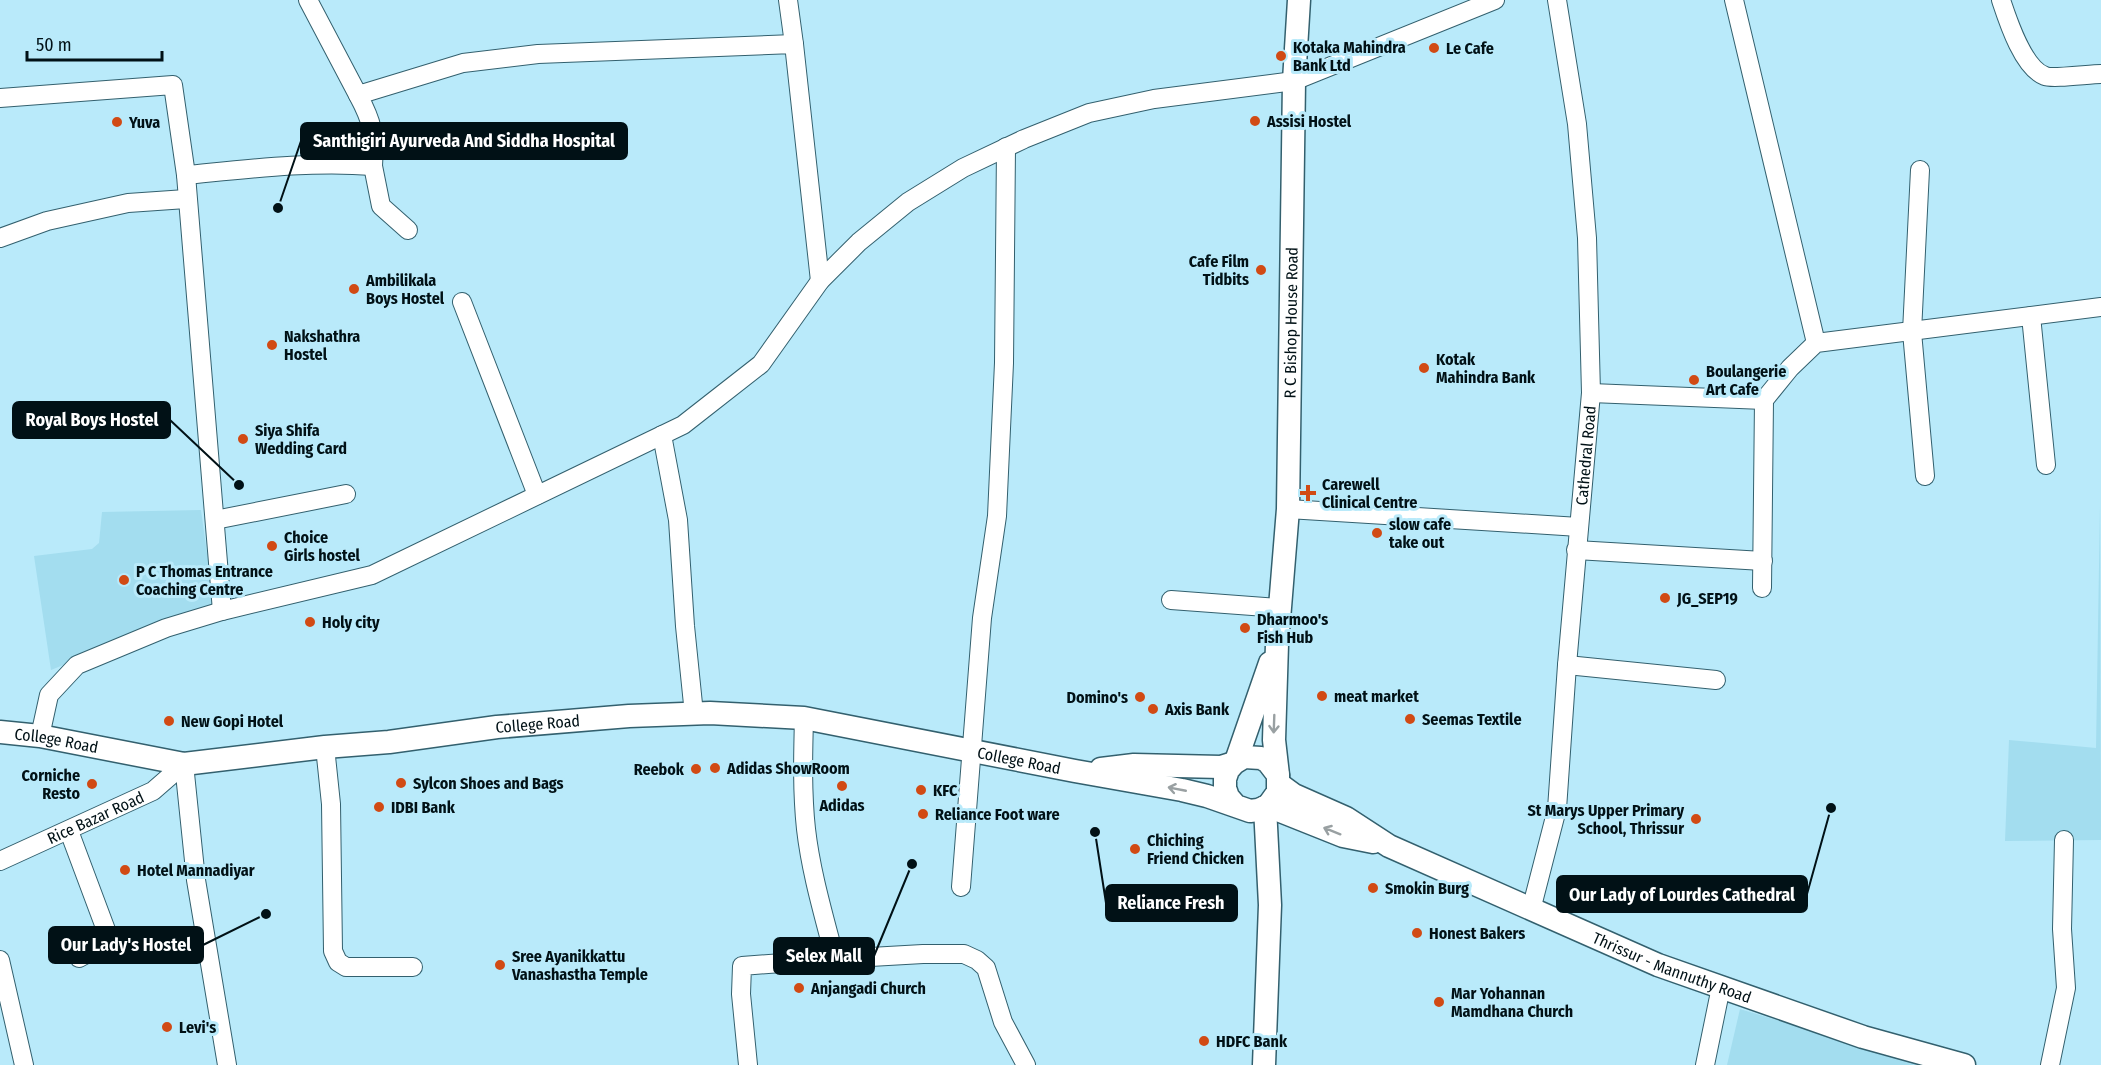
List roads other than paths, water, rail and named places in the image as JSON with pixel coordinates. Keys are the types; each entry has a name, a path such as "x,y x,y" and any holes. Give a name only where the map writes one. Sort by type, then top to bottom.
{"main road":[{"name":"R C Bishop House Road","path":"1277,644 1288,508 1294,81 1299,0"},
{"path":"1266,968 1255,906 1249,826 1238,807 1228,797 1225,779 1243,745 1255,701 1277,644"},
{"path":"1238,807 1258,810 1274,800 1278,780 1274,740 1277,644"},
{"name":"College Road","path":"0,732 40,736 184,764 389,742 497,727 629,716 694,714 804,718 972,752 1182,790 1238,807"},
{"path":"1075,771 1134,765 1221,767 1244,757 1260,758 1274,768 1278,780 1294,795 1346,818 1389,846"},
{"path":"1266,807 1343,836 1389,846"},
{"path":"1264,1065 1270,905 1266,807"},
{"name":"Thrissur - Mannuthy Road","path":"1389,846 1658,965 1863,1037 1964,1065"}],"street":[{"path":"308,0 370,119 375,140 374,166 381,206 408,230"},
{"path":"788,0 820,281"},
{"path":"40,736 49,695 76,665 166,628 222,611 372,575 683,425 761,364 820,281 859,242 908,202 963,168 1006,147 1089,114 1154,99 1294,81 1495,0"},
{"name":"Cathedral Road","path":"1531,910 1557,809 1576,550 1591,393 1587,238 1577,124 1557,0"},
{"path":"1734,0 1816,343"},
{"path":"2001,0 2013,32 2032,67 2046,77 2101,74"},
{"path":"358,95 463,63 528,55 794,44"},
{"path":"0,98 173,85 186,175 186,199 222,611"},
{"path":"961,887 982,618 997,516 1004,363 1006,147"},
{"path":"186,175 339,163 374,166"},
{"path":"1920,170 1912,332 1925,476"},
{"path":"0,238 47,221 128,203 186,199"},
{"path":"462,302 537,495"},
{"path":"1762,588 1764,400 1816,343 2101,307"},
{"path":"2031,316 2046,465"},
{"path":"1591,393 1764,400"},
{"path":"662,435 678,520 694,714"},
{"path":"215,520 346,494"},
{"path":"1288,508 1579,527"},
{"path":"1576,550 1763,561"},
{"path":"1171,600 1280,608"},
{"path":"1567,664 1716,680"},
{"path":"804,718 802,768 807,830 815,877 835,959"},
{"path":"326,747 331,804 333,951 338,962 346,967 413,967"},
{"path":"184,764 196,880 227,1065"},
{"name":"Rice Bazar Road","path":"0,861 153,791 184,764"},
{"path":"69,831 109,938 105,944 79,958"},
{"path":"2050,1065 2066,988 2062,929 2064,840"},
{"path":"748,1065 741,994 742,966 923,954 964,954 977,960 986,968 1003,1022 1026,1065"},
{"path":"0,960 24,1065"},
{"path":"1705,1065 1721,987"}],"place":[{"name":"Le Cafe","path":"1434,48"},
{"name":"Kotaka Mahindra Bank Ltd","path":"1281,56"},
{"name":"Assisi Hostel","path":"1255,121"},
{"name":"Yuva","path":"117,122"},
{"name":"Santhigiri Ayurveda And Siddha Hospital","path":"278,208"},
{"name":"Cafe Film Tidbits","path":"1261,270"},
{"name":"Ambilikala Boys Hostel","path":"354,289"},
{"name":"Nakshathra Hostel","path":"272,345"},
{"name":"Kotak Mahindra Bank","path":"1424,368"},
{"name":"Boulangerie Art Cafe","path":"1694,380"},
{"name":"Siya Shifa Wedding Card","path":"243,439"},
{"name":"Royal Boys Hostel","path":"239,485"},
{"name":"Carewell Clinical Centre","path":"1308,493"},
{"name":"slow cafe take out","path":"1377,533"},
{"name":"Choice Girls hostel","path":"272,546"},
{"name":"P C Thomas Entrance Coaching Centre","path":"124,580"},
{"name":"JG_SEP19","path":"1665,598"},
{"name":"Holy city","path":"310,622"},
{"name":"Dharmoo's Fish Hub","path":"1245,628"},
{"name":"meat market","path":"1322,696"},
{"name":"Domino's","path":"1140,697"},
{"name":"Axis Bank","path":"1153,709"},
{"name":"Seemas Textile","path":"1410,719"},
{"name":"New Gopi Hotel","path":"169,721"},
{"name":"Adidas ShowRoom","path":"715,768"},
{"name":"Reebok","path":"696,769"},
{"name":"Sylcon Shoes and Bags","path":"401,783"},
{"name":"Corniche Resto","path":"92,784"},
{"name":"Adidas","path":"842,786"},
{"name":"KFC","path":"921,790"},
{"name":"IDBI Bank","path":"379,807"},
{"name":"Our Lady of Lourdes Cathedral","path":"1831,808"},
{"name":"Reliance Foot ware","path":"923,814"},
{"name":"St Marys Upper Primary School, Thrissur","path":"1696,819"},
{"name":"Reliance Fresh","path":"1095,832"},
{"name":"Chiching Friend Chicken","path":"1135,849"},
{"name":"Selex Mall","path":"912,864"},
{"name":"Hotel Mannadiyar","path":"125,870"},
{"name":"Smokin Burg","path":"1373,888"},
{"name":"Our Lady's Hostel","path":"266,914"},
{"name":"Honest Bakers","path":"1417,933"},
{"name":"Sree Ayanikkattu Vanashastha Temple","path":"500,965"},
{"name":"Anjangadi Church","path":"799,988"},
{"name":"Mar Yohannan Mamdhana Church","path":"1439,1002"},
{"name":"Levi's","path":"167,1027"},
{"name":"HDFC Bank","path":"1204,1041"}]}
